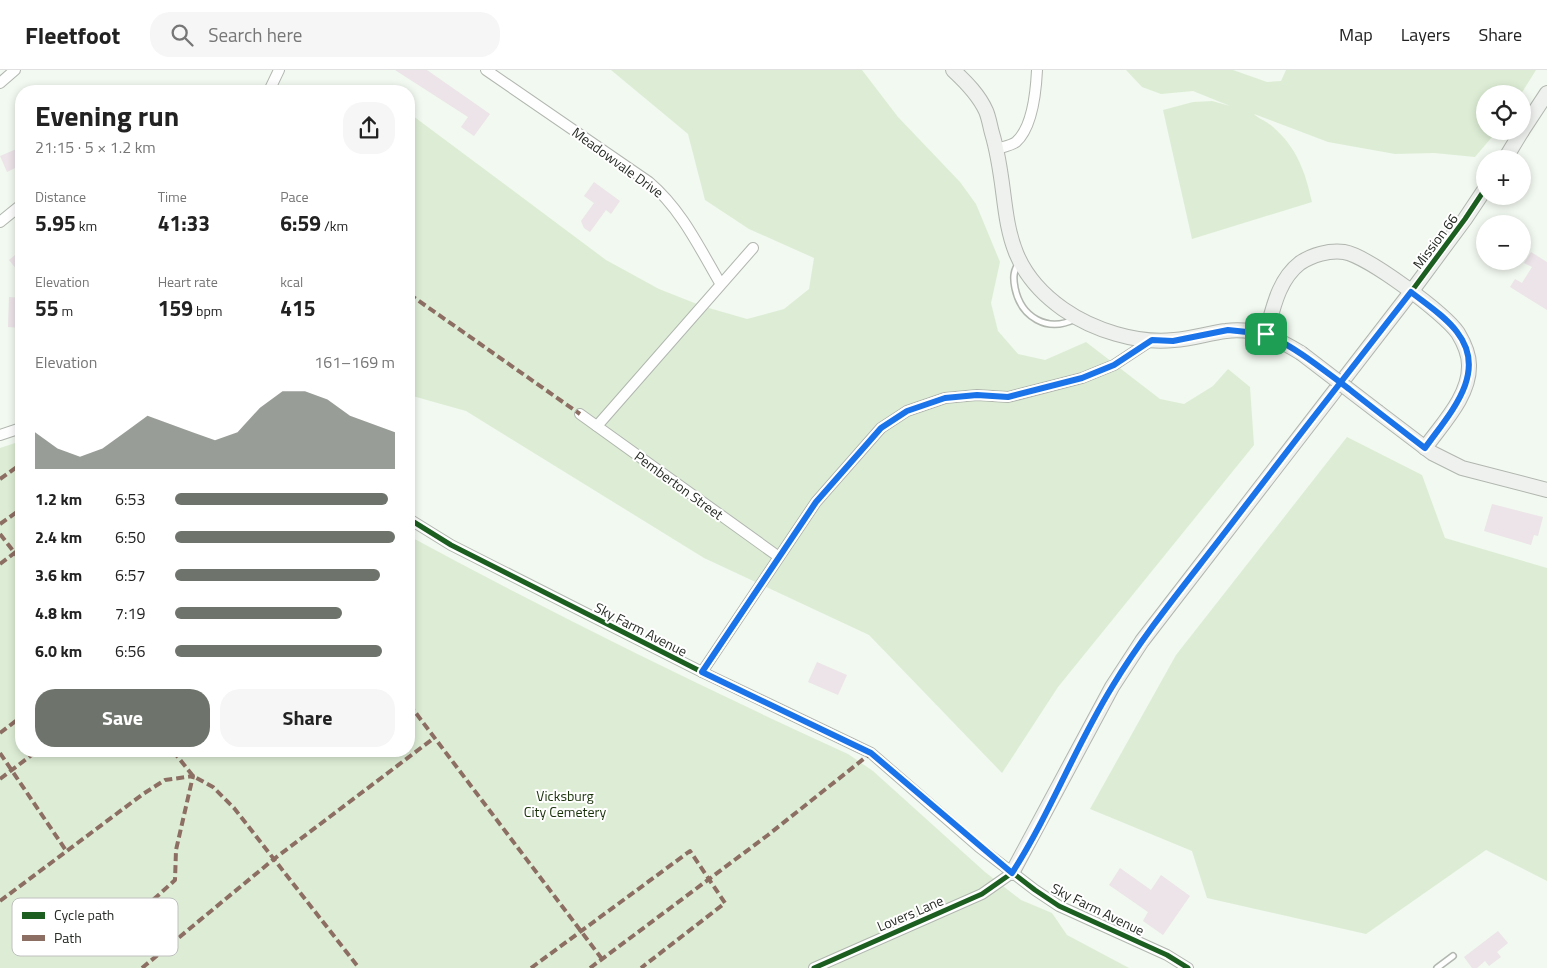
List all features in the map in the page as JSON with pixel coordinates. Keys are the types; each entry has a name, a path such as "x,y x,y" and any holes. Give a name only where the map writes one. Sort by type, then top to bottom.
{"street":[{"path":"0,83 15,70"},
{"path":"272,85 279,70"},
{"name":"Meadowvale Drive","path":"486,70 649,182 666,196 682,218 720,282"},
{"path":"953,70 966,82 986,111 997,149 1008,230 1020,262 1046,294 1077,318 1110,332 1152,340 1173,341 1228,330 1266,334 1301,353 1425,448 1462,468 1547,490"},
{"path":"997,149 1016,142 1027,124 1036,98 1038,70"},
{"path":"1531,118 1547,94"},
{"name":"Mission 66","path":"1012,873 1112,687 1142,641 1411,292 1476,202"},
{"path":"0,222 15,210"},
{"path":"598,426 720,282 753,248"},
{"path":"1266,334 1284,280 1301,263 1323,253 1334,252 1356,256 1411,292 1457,332 1466,349 1469,365 1468,378 1463,392 1425,448"},
{"path":"702,672 816,502 881,428 907,411 945,398 977,395 1008,397 1082,378 1114,365 1152,340"},
{"name":"Pemberton Street","path":"580,414 779,557"},
{"path":"0,435 15,430"},
{"name":"Sky Farm Avenue","path":"415,523 451,545 702,672 871,753 1012,873 1059,906 1167,955 1188,968"},
{"name":"Lovers Lane","path":"814,968 982,894 1012,873"}],"lane":[{"path":"1020,262 1015,268 1013,280 1018,301 1031,317 1046,324 1065,324 1077,318"},
{"path":"1437,968 1453,956"}],"green space":[{"path":"611,70 862,70 898,117 960,182 976,204 1000,262 991,303 998,331 1018,354 1045,360 1086,342 1160,399 1184,404 1213,386 1228,369 1250,387 1254,445 1058,687 1002,773 869,635 704,558 466,411 415,397 415,117 606,260 659,289 702,306 747,319 784,309 809,289 814,258 749,229 705,200 688,134"},
{"path":"1126,70 1233,70 1267,82 1281,81 1286,70 1536,70 1527,85 1476,85 1476,140 1489,140 1481,150 1476,150 1475,157 1434,153 1395,154 1328,142 1254,114 1273,127 1294,152 1303,170 1312,202 1192,239 1163,110 1193,102 1212,101 1230,106 1193,91 1161,94 1142,87"},
{"path":"1347,437 1422,475 1445,538 1547,568 1547,881 1486,850 1366,934 1207,898 1192,851 1090,809 1176,655"},
{"name":"Vicksburg City Cemetery","path":"15,443 15,757 415,757 415,539 627,649 848,754 873,771 985,872 1021,900 1052,913 1067,935 1129,968 0,968 0,448"}],"building":[{"path":"395,70 427,70 490,114 474,136 461,127 468,117"},
{"path":"15,150 15,168 7,172 0,156"},
{"path":"594,182 620,201 611,214 606,210 590,232 584,228 581,221 594,203 584,196"},
{"path":"1531,252 1547,262 1547,310 1510,287 1515,279 1522,283 1532,267"},
{"path":"15,255 15,268 9,260"},
{"path":"9,297 15,298 15,328 8,327"},
{"path":"1492,504 1543,517 1538,536 1534,535 1531,545 1484,531"},
{"path":"817,662 847,675 838,695 808,682"},
{"path":"1120,868 1151,890 1161,875 1190,896 1163,935 1143,921 1148,912 1109,885"},
{"path":"1498,931 1508,943 1497,952 1501,957 1489,966 1485,961 1477,968 1472,968 1464,957"}],"marked path":[{"path":"415,298 580,414"},
{"path":"0,479 15,468"},
{"path":"0,524 15,513"},
{"path":"0,534 15,553"},
{"path":"0,564 15,553"},
{"path":"415,712 602,959"},
{"path":"0,733 15,722"},
{"path":"415,752 434,738"},
{"path":"0,753 67,852"},
{"path":"590,968 768,835 871,753"},
{"path":"0,779 29,757"},
{"path":"178,757 193,776 213,787 234,808 359,968"},
{"path":"178,938 274,859 409,757"},
{"path":"0,901 143,794 165,780 193,776 176,850 175,880 155,898"},
{"path":"531,968 690,851 725,903 641,968"},
{"path":"142,968 157,956"}],"cycle path":[{"path":"814,968 982,894 1012,873 1112,687 1142,641 1411,292 1476,202"},
{"path":"415,523 451,545 702,672 871,753 979,847 1035,890 1059,906 1167,955 1188,968"}],"route":[{"path":"1266,334 1228,330 1173,341 1152,340 1114,365 1082,378 1008,397 977,395 945,398 907,411 881,428 816,502 702,672 871,753 978,847 1012,873 1085,734 1112,687 1142,641 1316,413 1350,370 1384,326 1411,292 1439,314 1457,332 1466,349 1469,365 1468,378 1456,405 1425,448 1378,412 1339,382 1301,353 1284,342 1266,334"}]}
